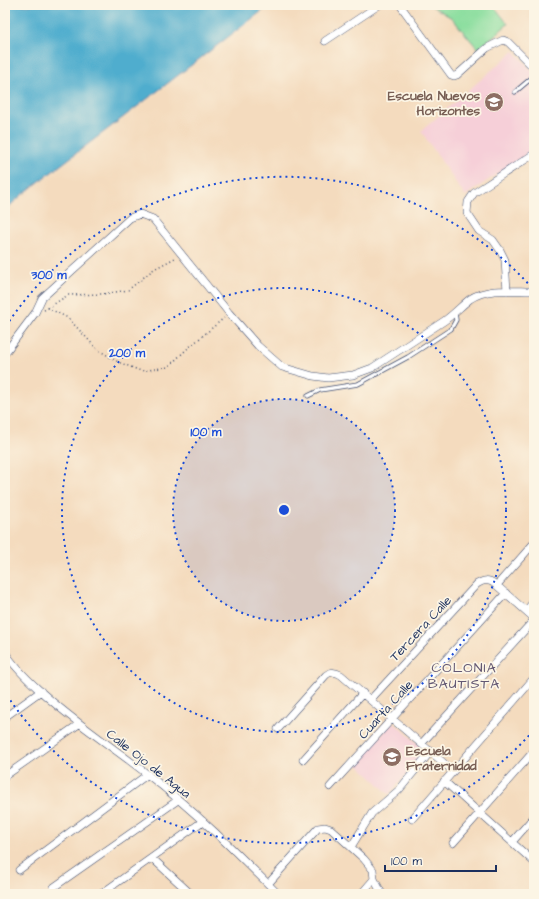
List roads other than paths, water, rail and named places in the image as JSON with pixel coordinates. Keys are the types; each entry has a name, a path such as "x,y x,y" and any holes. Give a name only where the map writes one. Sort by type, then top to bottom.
{"street":[{"path":"325,41 379,5"},
{"path":"400,5 450,75 457,75 487,48 503,40 508,42 534,68"},
{"path":"507,291 505,260 493,240 479,231 467,213 468,202 474,193 534,154"},
{"path":"5,353 35,313 42,298 130,218 140,214 153,219 229,313 258,346 282,367 313,376 328,378 353,375 372,368 455,313 469,300 478,295 487,292 534,291"},
{"path":"422,743 534,619 526,610 497,586 534,543"},
{"name":"Tercera Calle","path":"371,699 477,584 485,580 490,580 497,586"},
{"name":"Cuarta Calle","path":"330,787 506,593"},
{"path":"526,610 534,601"},
{"name":"Calle Ojo de Agua","path":"5,653 24,675 79,724 148,774 203,821 278,894"},
{"path":"278,729 326,675 330,672 335,672 341,675 371,699 453,771"},
{"path":"412,819 534,678"},
{"path":"5,717 41,691"},
{"path":"303,760 363,693"},
{"path":"5,776 79,724"},
{"path":"351,847 372,813 399,790 431,751"},
{"path":"453,843 534,751"},
{"path":"19,870 148,774"},
{"path":"444,781 534,862"},
{"path":"54,887 178,800"},
{"path":"512,842 534,817"},
{"path":"101,894 203,821"},
{"path":"268,884 318,828 325,827 331,829 364,859 373,870 374,878 382,894"},
{"path":"152,858 191,894"},
{"path":"361,894 374,878"},
{"path":"110,888 116,894"}],"lane":[{"path":"515,92 534,76"},
{"path":"308,396 320,390 358,384 408,357 451,329 456,320 455,313"}],"water":[{"path":"5,5 270,5 23,194 5,210"}],"place":[{"name":"Escuela Nuevos Horizontes","path":"494,102"},
{"name":"Escuela Fraternidad","path":"392,757"}],"district":[{"name":"COLONIA BAUTISTA","path":"464,676"}]}
